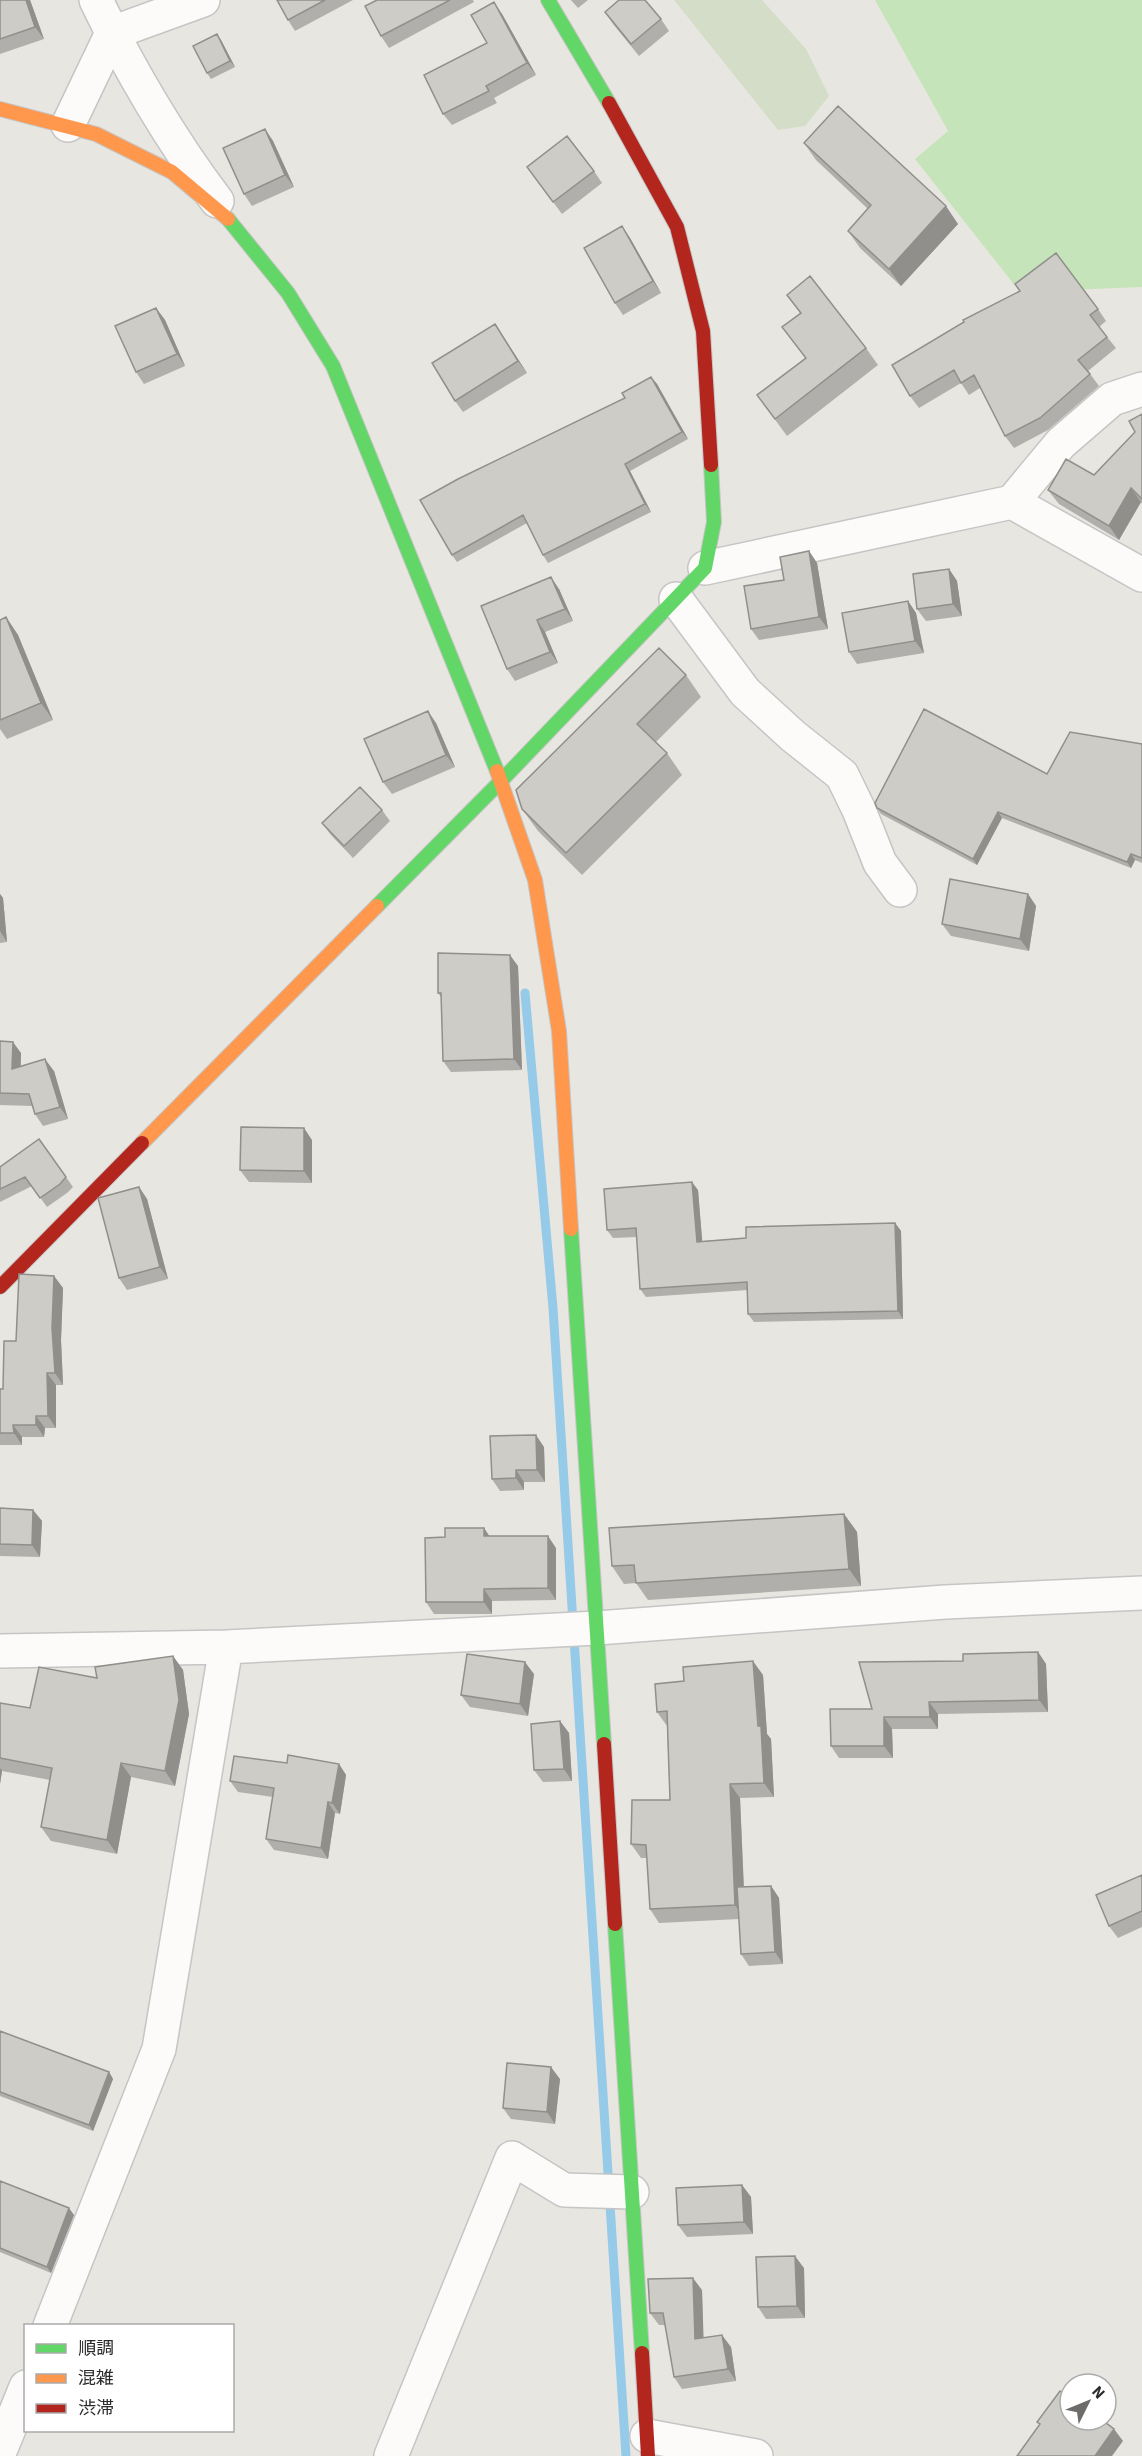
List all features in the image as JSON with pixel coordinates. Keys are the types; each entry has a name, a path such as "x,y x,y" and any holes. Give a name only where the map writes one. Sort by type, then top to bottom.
{"street":[{"path":"96,0 112,33 191,168 288,293 333,366 501,781 535,880 559,1031 648,2446 756,2456"},
{"path":"68,125 112,33 203,0"},
{"path":"0,1287 501,781 705,568 714,522 703,331 677,227 639,155 548,0"},
{"path":"0,109 96,134 172,172 235,225"},
{"path":"705,568 1012,501 1061,443 1086,421 1112,399 1142,389"},
{"path":"1012,501 1142,575"},
{"path":"676,599 745,692 793,736 842,775 880,863 900,890"},
{"path":"0,1651 226,1647 597,1628 945,1602 1142,1593"},
{"path":"50,2324 159,2049 226,1647"},
{"path":"391,2456 512,2158 564,2190 632,2192"},
{"path":"0,2451 24,2392"}],"green space":[{"path":"674,0 762,0 806,49 829,96 805,126 778,130"},
{"path":"875,0 1142,0 1142,287 1020,292 915,159 948,131"}],"building":[{"path":"0,0 26,0 35,27 0,39"},
{"path":"277,0 325,0 288,20"},
{"path":"377,0 450,0 381,36 365,6"},
{"path":"619,0 645,0 661,19 631,44 605,12"},
{"path":"494,2 527,63 486,86 489,91 443,114 424,75 487,43 471,15"},
{"path":"217,34 230,61 207,73 193,46"},
{"path":"838,106 946,206 889,269 848,231 871,205 804,143"},
{"path":"265,129 285,175 244,194 223,148"},
{"path":"567,136 594,171 553,202 527,167"},
{"path":"622,226 653,281 615,303 584,248"},
{"path":"1056,253 1098,309 1090,315 1107,337 1078,360 1090,374 1040,418 1005,436 974,375 961,383 954,370 910,396 892,365 964,322 963,320 1020,291 1015,284"},
{"path":"810,276 866,348 775,419 757,395 806,358 782,327 801,313 787,295"},
{"path":"156,308 177,354 136,372 115,326"},
{"path":"495,324 518,361 455,401 432,363"},
{"path":"651,377 682,432 625,464 645,504 543,555 523,515 452,555 420,500 458,479 625,398 622,393"},
{"path":"1142,414 1142,499 1131,488 1109,526 1048,490 1066,459 1094,475 1135,432 1129,421"},
{"path":"809,551 819,617 751,629 744,586 784,580 780,557"},
{"path":"949,569 953,604 917,609 913,574"},
{"path":"551,577 565,609 537,620 550,652 507,669 481,606"},
{"path":"908,601 915,641 849,652 842,613"},
{"path":"6,617 41,703 0,720 0,620"},
{"path":"659,648 686,675 637,724 667,753 566,853 522,809 516,790"},
{"path":"924,709 1047,774 1070,732 1142,744 1142,858 1131,854 1127,862 998,812 973,859 877,808 875,803"},
{"path":"428,711 446,755 383,782 364,739"},
{"path":"360,787 382,810 344,846 322,823"},
{"path":"950,879 1028,894 1020,939 942,924"},
{"path":"438,953 510,955 514,1059 443,1061 441,993 438,993"},
{"path":"0,1041 13,1042 12,1069 45,1059 60,1107 35,1114 29,1094 0,1093"},
{"path":"241,1127 304,1128 304,1171 240,1170"},
{"path":"39,1139 66,1177 40,1198 25,1177 0,1189 0,1167"},
{"path":"692,1182 697,1242 746,1238 746,1227 895,1223 898,1311 748,1314 747,1282 640,1289 636,1228 607,1230 604,1189"},
{"path":"139,1187 160,1267 119,1278 98,1198"},
{"path":"19,1274 54,1276 52,1328 55,1373 47,1373 48,1416 36,1416 36,1425 13,1425 14,1433 0,1433 0,1389 3,1389 4,1341 16,1341"},
{"path":"536,1435 537,1470 516,1470 516,1478 492,1479 490,1436"},
{"path":"0,1508 33,1510 32,1545 0,1544"},
{"path":"844,1514 849,1569 636,1583 634,1565 612,1566 609,1528"},
{"path":"445,1528 484,1528 484,1536 548,1536 548,1588 484,1589 484,1602 426,1602 425,1538 445,1537"},
{"path":"1038,1652 1039,1700 929,1702 930,1717 884,1717 884,1746 831,1746 830,1709 872,1709 859,1662 963,1661 963,1654"},
{"path":"467,1654 525,1662 520,1704 461,1695"},
{"path":"173,1656 179,1700 165,1771 121,1763 107,1840 41,1827 52,1768 0,1758 0,1703 30,1708 39,1667 97,1678 95,1667"},
{"path":"753,1661 758,1726 761,1726 764,1783 730,1784 735,1905 650,1909 646,1845 631,1844 632,1800 670,1800 667,1711 657,1712 655,1684 684,1681 683,1667"},
{"path":"560,1721 564,1769 534,1770 531,1724"},
{"path":"288,1755 339,1764 332,1803 328,1802 321,1848 266,1839 274,1788 230,1781 234,1756 287,1763"},
{"path":"1142,1875 1142,1911 1109,1926 1096,1895"},
{"path":"771,1886 775,1952 741,1954 737,1887"},
{"path":"0,2031 109,2072 89,2125 0,2092"},
{"path":"507,2063 551,2067 547,2112 503,2108"},
{"path":"0,2181 69,2208 47,2267 0,2248"},
{"path":"742,2185 744,2222 678,2225 676,2188"},
{"path":"795,2256 797,2306 758,2307 756,2257"},
{"path":"693,2278 695,2339 722,2335 728,2369 674,2377 663,2313 650,2313 648,2279"},
{"path":"1058,2394 1058,2432 1112,2432 1095,2456 1017,2456 1040,2424 1037,2422"}],"waterway":[{"path":"525,993 553,1308 626,2456"}],"traffic: fast":[{"path":"548,0 609,103"},
{"path":"228,219 288,293 333,366 497,771"},
{"path":"377,906 501,781 705,568 714,522 711,465"},
{"path":"571,1229 604,1744"},
{"path":"615,1924 642,2353"}],"traffic: slow":[{"path":"0,109 96,134 172,172 228,219"},
{"path":"497,771 535,880 559,1031 571,1229"},
{"path":"142,1143 377,906"}],"traffic: jam":[{"path":"609,103 677,227 703,331 711,465"},
{"path":"0,1287 142,1143"},
{"path":"604,1744 615,1924"},
{"path":"642,2353 648,2456"}]}
